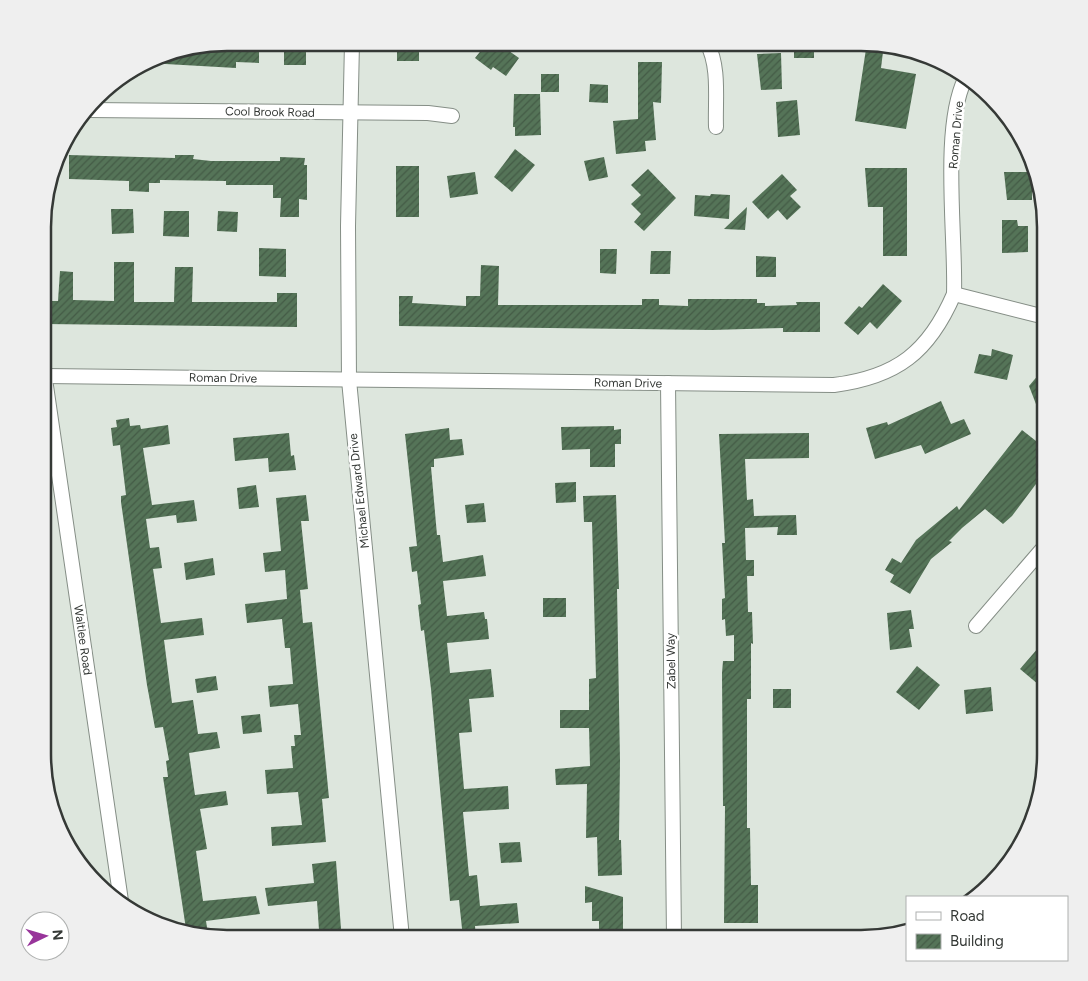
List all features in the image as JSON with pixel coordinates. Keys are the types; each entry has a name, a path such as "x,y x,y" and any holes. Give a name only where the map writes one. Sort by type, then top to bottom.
{"street":[{"name":"Michael Edward Drive","path":"352,51 348,380 401,930"},
{"path":"711,52 715,74 716,128"},
{"name":"Roman Drive","path":"51,378 834,385 874,378 900,365 918,351 944,316 954,294 954,136 956,108 963,84"},
{"name":"Cool Brook Road","path":"96,110 350,114 428,113 452,116"},
{"path":"954,294 1036,315"},
{"name":"Zabel Way","path":"668,383 674,929"},
{"name":"Waltlee Road","path":"51,422 120,893"},
{"path":"976,626 1037,556"}],"building":[{"path":"259,51 259,63 236,62 236,68 163,64 181,57 204,53"},
{"path":"284,51 306,51 306,65 284,65"},
{"path":"397,51 419,51 419,61 397,61"},
{"path":"480,51 510,51 519,58 506,76 493,67 491,70 475,58"},
{"path":"794,52 814,52 814,58 794,58"},
{"path":"866,52 883,53 881,68 916,74 906,129 855,121"},
{"path":"781,53 782,89 761,90 757,54"},
{"path":"638,62 662,62 661,103 653,102 656,140 645,141 646,151 616,154 613,121 638,119"},
{"path":"541,74 559,74 559,92 541,92"},
{"path":"590,84 608,85 608,103 589,102"},
{"path":"514,94 540,94 541,135 515,136 515,127 513,127"},
{"path":"797,100 800,135 778,137 776,102"},
{"path":"515,149 535,165 512,192 494,177"},
{"path":"69,155 175,158 175,155 194,155 193,159 211,161 280,161 280,157 305,158 304,165 307,165 307,200 299,199 299,217 280,217 281,198 273,198 273,185 226,185 226,181 160,180 160,183 149,183 149,192 129,191 129,181 69,179"},
{"path":"604,157 608,177 589,181 584,161"},
{"path":"396,166 419,166 419,217 396,217"},
{"path":"865,168 907,168 907,256 883,256 883,207 868,207"},
{"path":"648,169 676,198 644,231 634,222 641,214 631,204 641,195 631,185"},
{"path":"475,172 478,194 450,198 447,176"},
{"path":"1004,172 1028,172 1032,187 1032,200 1007,200"},
{"path":"782,174 797,190 790,196 801,207 787,220 778,210 768,219 752,202"},
{"path":"711,194 730,195 729,219 694,216 695,195 710,196"},
{"path":"747,207 745,230 724,229"},
{"path":"111,209 133,209 134,233 112,234"},
{"path":"164,211 189,211 189,237 163,236"},
{"path":"218,211 238,212 237,232 217,231"},
{"path":"1002,220 1017,220 1018,226 1028,226 1028,252 1002,253"},
{"path":"259,248 286,249 286,277 259,276"},
{"path":"600,249 617,249 616,274 600,273"},
{"path":"651,251 671,251 670,274 650,274"},
{"path":"756,256 776,257 776,277 756,277"},
{"path":"114,262 134,262 134,302 174,302 175,267 193,267 192,302 277,302 277,293 297,293 297,327 51,324 51,301 58,301 60,271 73,272 73,300 114,301"},
{"path":"481,265 499,266 498,305 642,305 642,299 659,299 659,305 688,306 688,299 757,299 757,303 765,303 765,306 797,305 796,302 820,302 820,332 783,332 783,328 712,330 399,326 399,296 413,296 412,303 466,306 466,296 480,296"},
{"path":"883,284 902,301 877,329 870,322 858,335 844,323 859,306 862,308"},
{"path":"992,349 1013,355 1007,380 974,373 979,354 991,356"},
{"path":"1036,377 1036,405 1029,386"},
{"path":"941,401 951,424 964,419 971,434 925,454 921,445 875,459 866,428 887,422 888,425"},
{"path":"129,418 130,426 140,425 141,429 168,425 170,444 143,448 152,505 194,500 197,521 177,523 176,515 146,519 150,548 159,547 162,568 153,569 161,623 202,618 204,635 164,640 172,703 193,700 198,734 217,732 220,748 189,753 195,795 226,791 228,805 200,809 207,849 196,851 203,901 256,896 260,914 206,921 207,928 185,925 163,777 168,777 166,761 169,760 163,727 155,728 147,685 121,502 121,496 126,495 120,445 113,446 111,428 117,427 116,420"},
{"path":"614,426 614,430 621,429 621,444 615,444 615,467 590,467 590,449 562,450 561,427"},
{"path":"449,428 450,440 462,439 464,455 434,459 434,467 431,467 437,535 440,535 443,562 483,555 486,576 443,581 447,616 484,612 485,619 487,619 489,639 447,643 450,673 491,669 494,697 469,699 472,732 459,733 464,789 508,786 509,809 463,812 469,876 477,875 480,906 517,903 519,923 475,926 475,930 462,930 459,900 450,901 431,689 424,630 421,631 418,605 421,604 417,571 412,572 409,547 417,546 405,434"},
{"path":"1022,430 1036,441 1036,483 1012,516 1003,524 985,509 949,541 952,542 931,559 910,594 890,582 894,575 885,570 892,558 901,563 916,540 957,506 959,510"},
{"path":"289,433 291,456 294,455 296,470 269,472 268,458 235,461 233,438"},
{"path":"809,433 809,458 745,459 747,500 753,499 754,516 796,515 797,535 777,535 778,527 745,528 746,560 754,560 754,576 747,576 748,612 752,612 753,644 751,643 751,699 747,699 747,828 750,828 751,885 758,885 758,923 724,923 725,806 723,806 722,673 723,661 734,661 734,635 726,636 725,619 722,620 722,599 725,598 722,543 725,543 719,434"},
{"path":"576,482 576,502 556,503 555,483"},
{"path":"256,485 259,507 239,509 237,488"},
{"path":"306,495 309,521 301,521 308,589 300,590 303,623 312,622 329,798 322,799 326,842 272,846 271,827 302,825 298,792 267,794 265,770 293,768 291,746 295,746 294,735 301,735 298,704 270,707 268,686 293,684 290,648 285,648 282,619 247,623 245,604 287,599 285,570 265,572 263,553 281,551 276,498"},
{"path":"616,495 619,589 617,589 620,761 619,840 621,840 622,875 598,876 597,837 586,838 587,784 556,785 555,769 590,766 589,728 560,728 560,710 589,710 589,679 596,678 592,522 584,522 583,496"},
{"path":"484,503 486,522 467,523 465,505"},
{"path":"213,558 215,575 186,580 184,563"},
{"path":"543,598 566,598 566,617 543,617"},
{"path":"911,610 914,629 909,629 912,647 890,650 887,613"},
{"path":"1037,650 1037,683 1020,669"},
{"path":"917,666 940,685 919,710 896,692"},
{"path":"216,676 218,690 197,693 195,679"},
{"path":"991,687 993,711 966,714 964,690"},
{"path":"773,689 791,689 791,708 773,708"},
{"path":"260,714 262,732 243,734 241,716"},
{"path":"520,842 522,862 501,863 499,843"},
{"path":"336,861 341,929 319,930 317,901 268,906 265,888 314,883 312,864"},
{"path":"585,886 623,897 623,929 599,929 599,921 592,921 592,902 585,903"}]}
